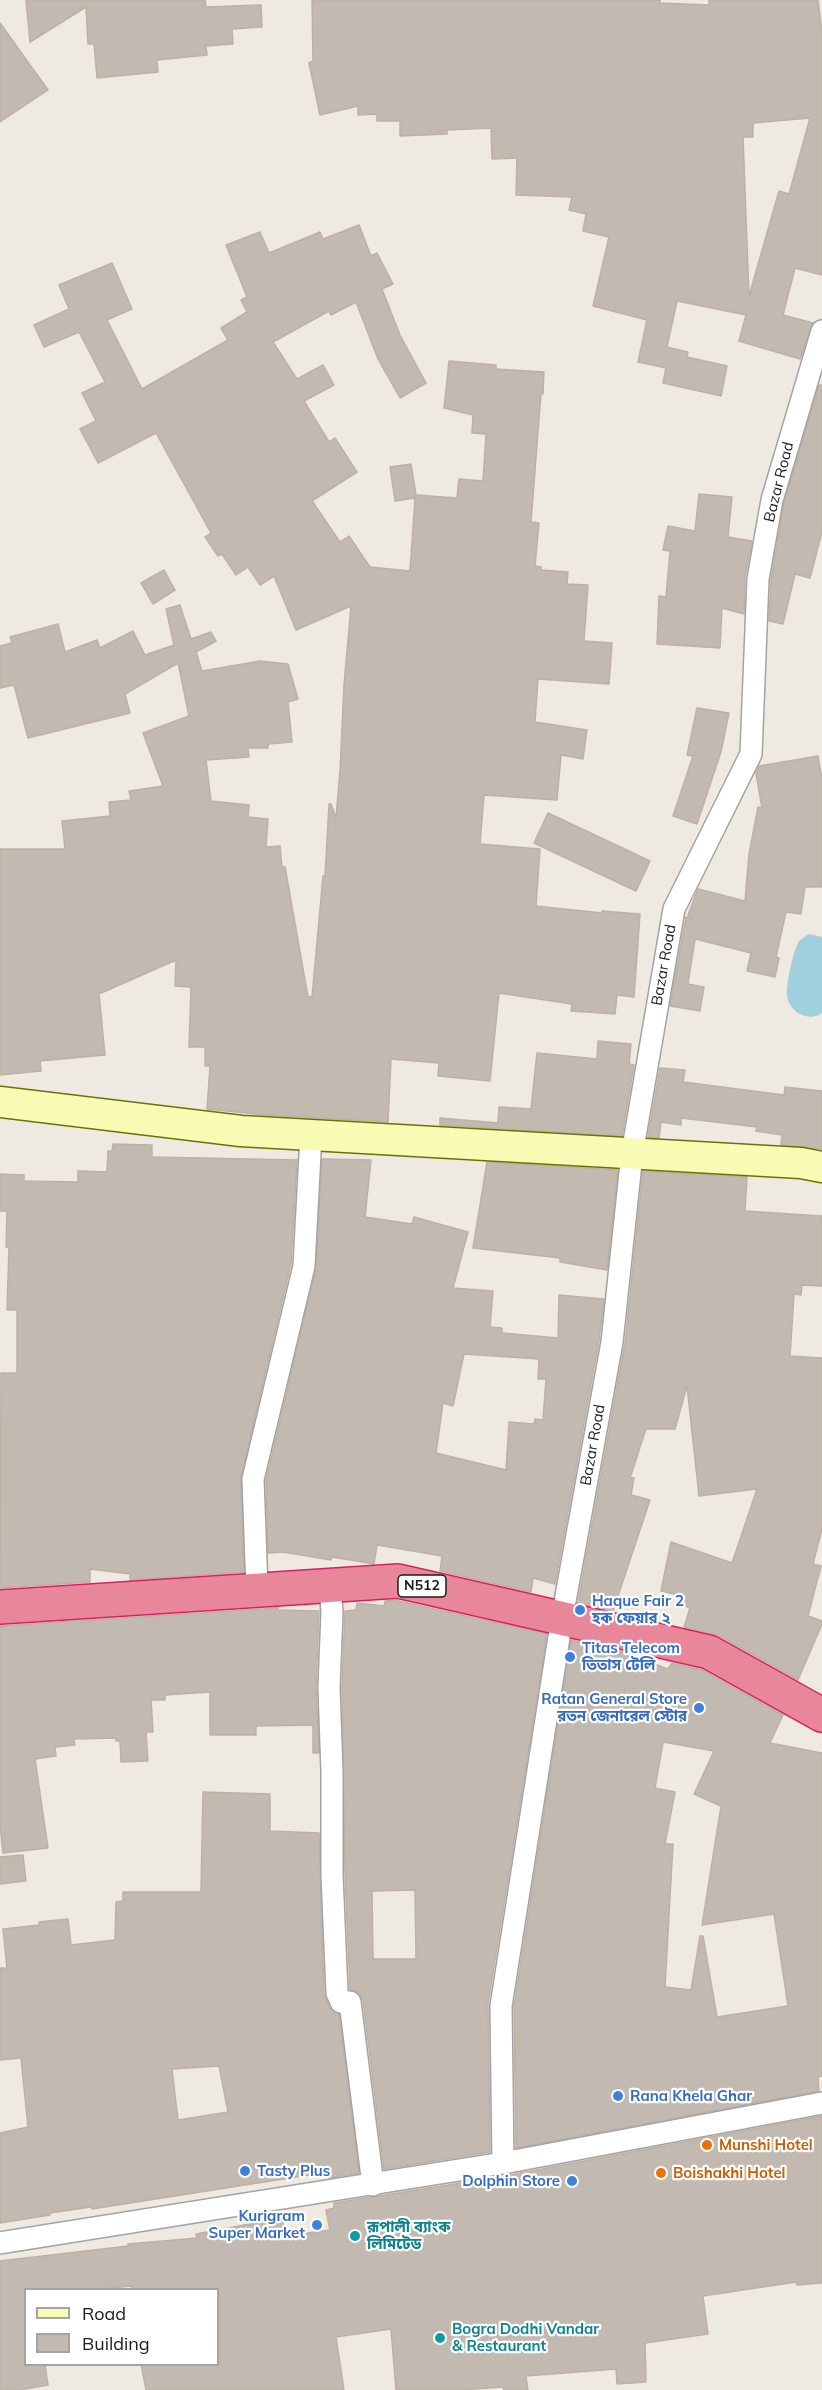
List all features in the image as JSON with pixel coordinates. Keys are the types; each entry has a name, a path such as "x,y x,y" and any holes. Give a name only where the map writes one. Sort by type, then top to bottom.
{"highway":[{"name":"N512","path":"0,1607 398,1581 709,1652 822,1715"}],"street":[{"name":"Bazar Road","path":"503,2163 501,2006 562,1618 612,1342 632,1154 674,909 751,754 758,579 772,500 822,331"},
{"path":"0,1102 241,1131 822,1167"},
{"path":"256,1590 253,1479 304,1266 311,1135"},
{"path":"330,1586 332,1612 328,1688 337,1993 341,2002 350,2002 373,2185"},
{"path":"0,2243 503,2163 822,2103"}],"water":[{"path":"809,934 822,937 822,1013 811,1017 795,1010 788,1001 787,995 796,947 800,940"}],"building":[{"path":"26,0 205,0 206,7 261,5 262,27 232,29 233,44 206,46 207,55 157,60 158,72 97,78 94,44 88,44 86,7 30,42"},
{"path":"312,0 660,0 660,3 709,5 709,0 818,0 822,32 822,275 795,268 783,315 813,323 800,359 739,341 746,315 677,301 667,347 688,352 687,357 727,366 721,396 663,383 666,368 638,362 647,320 593,306 609,237 583,231 586,214 569,210 572,197 516,195 517,158 492,159 491,128 447,130 447,134 400,136 400,121 377,121 377,114 358,115 358,106 320,115 309,63 313,61","holes":["810,118 789,194 779,191 749,296 743,137 753,137 753,123"]},
{"path":"0,23 48,90 0,122"},
{"path":"359,225 371,256 377,253 393,284 382,289 400,335 426,383 400,398 378,359 356,302 331,315 329,311 273,342 297,379 323,365 334,385 304,401 329,442 335,438 357,472 312,501 340,542 349,536 370,567 410,571 415,498 395,501 390,467 411,464 416,495 457,498 459,479 483,481 486,434 472,433 473,415 444,408 449,361 496,365 496,369 544,372 531,522 539,523 535,566 541,567 541,570 568,572 567,584 588,585 584,641 612,643 609,684 538,679 535,722 587,730 583,759 561,755 557,800 484,795 480,844 540,849 536,906 602,913 602,911 640,914 634,997 617,995 615,1014 571,1011 572,1004 499,993 490,1081 438,1076 439,1063 391,1059 388,1122 265,1115 207,1109 210,1066 205,1066 205,1047 189,1047 191,987 175,986 176,960 99,994 105,1055 40,1061 41,1071 0,1075 0,849 65,849 62,821 110,816 109,802 131,800 129,791 163,786 143,733 189,716 178,663 125,694 130,713 28,738 14,685 0,688 0,646 12,643 10,637 58,624 65,652 97,640 100,648 133,631 145,655 174,645 166,609 180,605 191,639 211,632 216,641 196,652 202,671 260,661 288,664 298,699 288,702 292,742 268,744 268,748 248,748 249,757 206,760 211,801 249,805 248,817 268,819 266,847 280,846 282,867 285,867 308,997 312,997 323,876 325,876 329,804 336,818 351,606 296,630 274,576 260,585 248,567 236,575 222,554 218,556 205,537 211,533 156,433 98,463 80,429 96,421 82,393 105,382 79,332 44,347 34,325 69,309 59,285 112,263 132,309 107,320 142,389 228,340 221,328 247,312 241,300 247,297 226,245 260,232 269,253 320,232 323,239"},
{"path":"819,385 822,385 822,532 810,578 795,574 783,624 769,621 771,580 784,503"},
{"path":"699,494 732,497 728,537 752,541 745,577 744,614 722,608 720,648 657,644 659,596 666,597 670,551 663,550 668,526 695,531"},
{"path":"164,570 175,590 153,604 141,583"},
{"path":"697,708 729,713 721,752 697,824 673,816 693,756 687,755"},
{"path":"818,756 822,780 822,887 805,887 801,914 786,912 776,957 779,958 775,977 747,971 751,953 695,939 688,984 704,987 700,1011 670,1006 686,917 693,918 688,915 698,889 745,901 749,854 758,807 762,808 756,773 759,766"},
{"path":"548,813 650,861 636,891 534,843"},
{"path":"598,1041 631,1044 629,1064 634,1065 622,1136 440,1125 440,1118 498,1123 499,1107 531,1109 537,1053 597,1059"},
{"path":"660,1068 685,1070 683,1082 784,1095 785,1087 822,1091 822,1149 781,1145 782,1135 756,1131 757,1127 681,1118 681,1125 661,1122 659,1138 648,1137"},
{"path":"113,1144 152,1145 152,1157 297,1160 291,1264 241,1476 244,1572 130,1580 130,1574 90,1569 90,1582 0,1588 1,1373 17,1373 17,1310 7,1310 9,1247 6,1247 7,1211 0,1211 0,1174 24,1175 24,1181 78,1182 78,1171 107,1172 108,1151 112,1151"},
{"path":"322,1159 371,1160 365,1217 412,1224 414,1217 468,1232 453,1288 493,1291 490,1327 502,1328 502,1333 558,1338 559,1295 604,1299 599,1340 555,1584 533,1578 531,1592 440,1571 442,1556 377,1545 374,1564 332,1557 331,1560 283,1552 268,1553 266,1480 316,1269","holes":["464,1354 539,1359 538,1379 546,1379 543,1420 535,1419 534,1424 509,1422 506,1470 436,1453 443,1403 453,1406"]},
{"path":"487,1162 618,1170 607,1270 560,1262 560,1258 473,1248"},
{"path":"643,1171 747,1177 745,1211 822,1216 822,1286 802,1285 801,1295 794,1294 790,1356 822,1358 822,1529 813,1564 821,1566 808,1616 822,1621 822,1624 798,1680 718,1635 684,1627 690,1608 677,1603 679,1595 661,1591 671,1542 732,1563 757,1489 699,1496 687,1386 675,1429 646,1429 630,1478 634,1478 631,1495 650,1500 613,1611 578,1603 625,1343"},
{"path":"394,1600 547,1634 488,2004 490,2152 384,2169 363,2000 356,1991 350,1989 345,1875 342,1688 345,1611 356,1610 357,1603 384,1606 385,1601","holes":["415,1890 416,1959 373,1959 372,1891"]},
{"path":"278,1608 278,1610 319,1611 316,1688 319,1753 313,1753 313,1725 256,1726 256,1735 210,1735 210,1692 165,1695 165,1700 151,1700 153,1732 146,1732 148,1761 121,1762 120,1741 116,1741 116,1738 74,1739 75,1745 55,1747 56,1756 35,1759 48,1848 3,1853 0,1825 0,1626"},
{"path":"571,1640 617,1650 668,1669 672,1663 702,1670 783,1715 770,1743 822,1753 822,2076 818,2077 819,2091 516,2148 514,2007","holes":["663,1742 714,1751 694,1794 721,1806 702,1925 774,1914 788,2006 717,2017 703,1936 700,1936 691,1990 665,1987 673,1844 665,1844 675,1792 655,1788"]},
{"path":"203,1792 270,1794 270,1831 319,1833 324,1994 330,2008 339,2014 359,2173 329,2178 328,2172 92,2209 91,2207 50,2213 50,2215 0,2223 0,2133 28,2127 21,2058 0,2060 0,1968 7,1968 3,1929 68,1919 71,1945 115,1940 116,1902 123,1901 123,1892 201,1892","holes":["219,2066 228,2112 178,2120 172,2069"]},
{"path":"23,1855 26,1881 0,1884 0,1857"},
{"path":"822,2116 822,2283 797,2285 796,2282 703,2296 708,2334 645,2343 646,2382 617,2384 616,2369 526,2376 528,2390 504,2390 503,2387 462,2390 396,2390 391,2329 336,2337 344,2390 146,2390 141,2366 219,2366 219,2288 132,2288 132,2286 24,2288 24,2366 45,2366 48,2385 20,2390 0,2390 0,2261 128,2246 128,2244 197,2238 196,2234 282,2218 285,2236 330,2230 326,2210 334,2208 334,2203 505,2176"}],"place":[{"name":"Haque Fair 2 হক ফেয়ার ২","path":"580,1610"},
{"name":"Titas Telecom তিতাস টেলি","path":"570,1657"},
{"name":"Ratan General Store রতন জেনারেল স্টোর","path":"699,1708"},
{"name":"Rana Khela Ghar","path":"618,2096"},
{"name":"Munshi Hotel","path":"707,2145"},
{"name":"Tasty Plus","path":"245,2171"},
{"name":"Boishakhi Hotel","path":"661,2173"},
{"name":"Dolphin Store","path":"572,2181"},
{"name":"Kurigram Super Market","path":"317,2225"},
{"name":"রূপালী ব্যাংক লিমিটেড","path":"355,2236"},
{"name":"Bogra Dodhi Vandar & Restaurant","path":"440,2338"}]}
